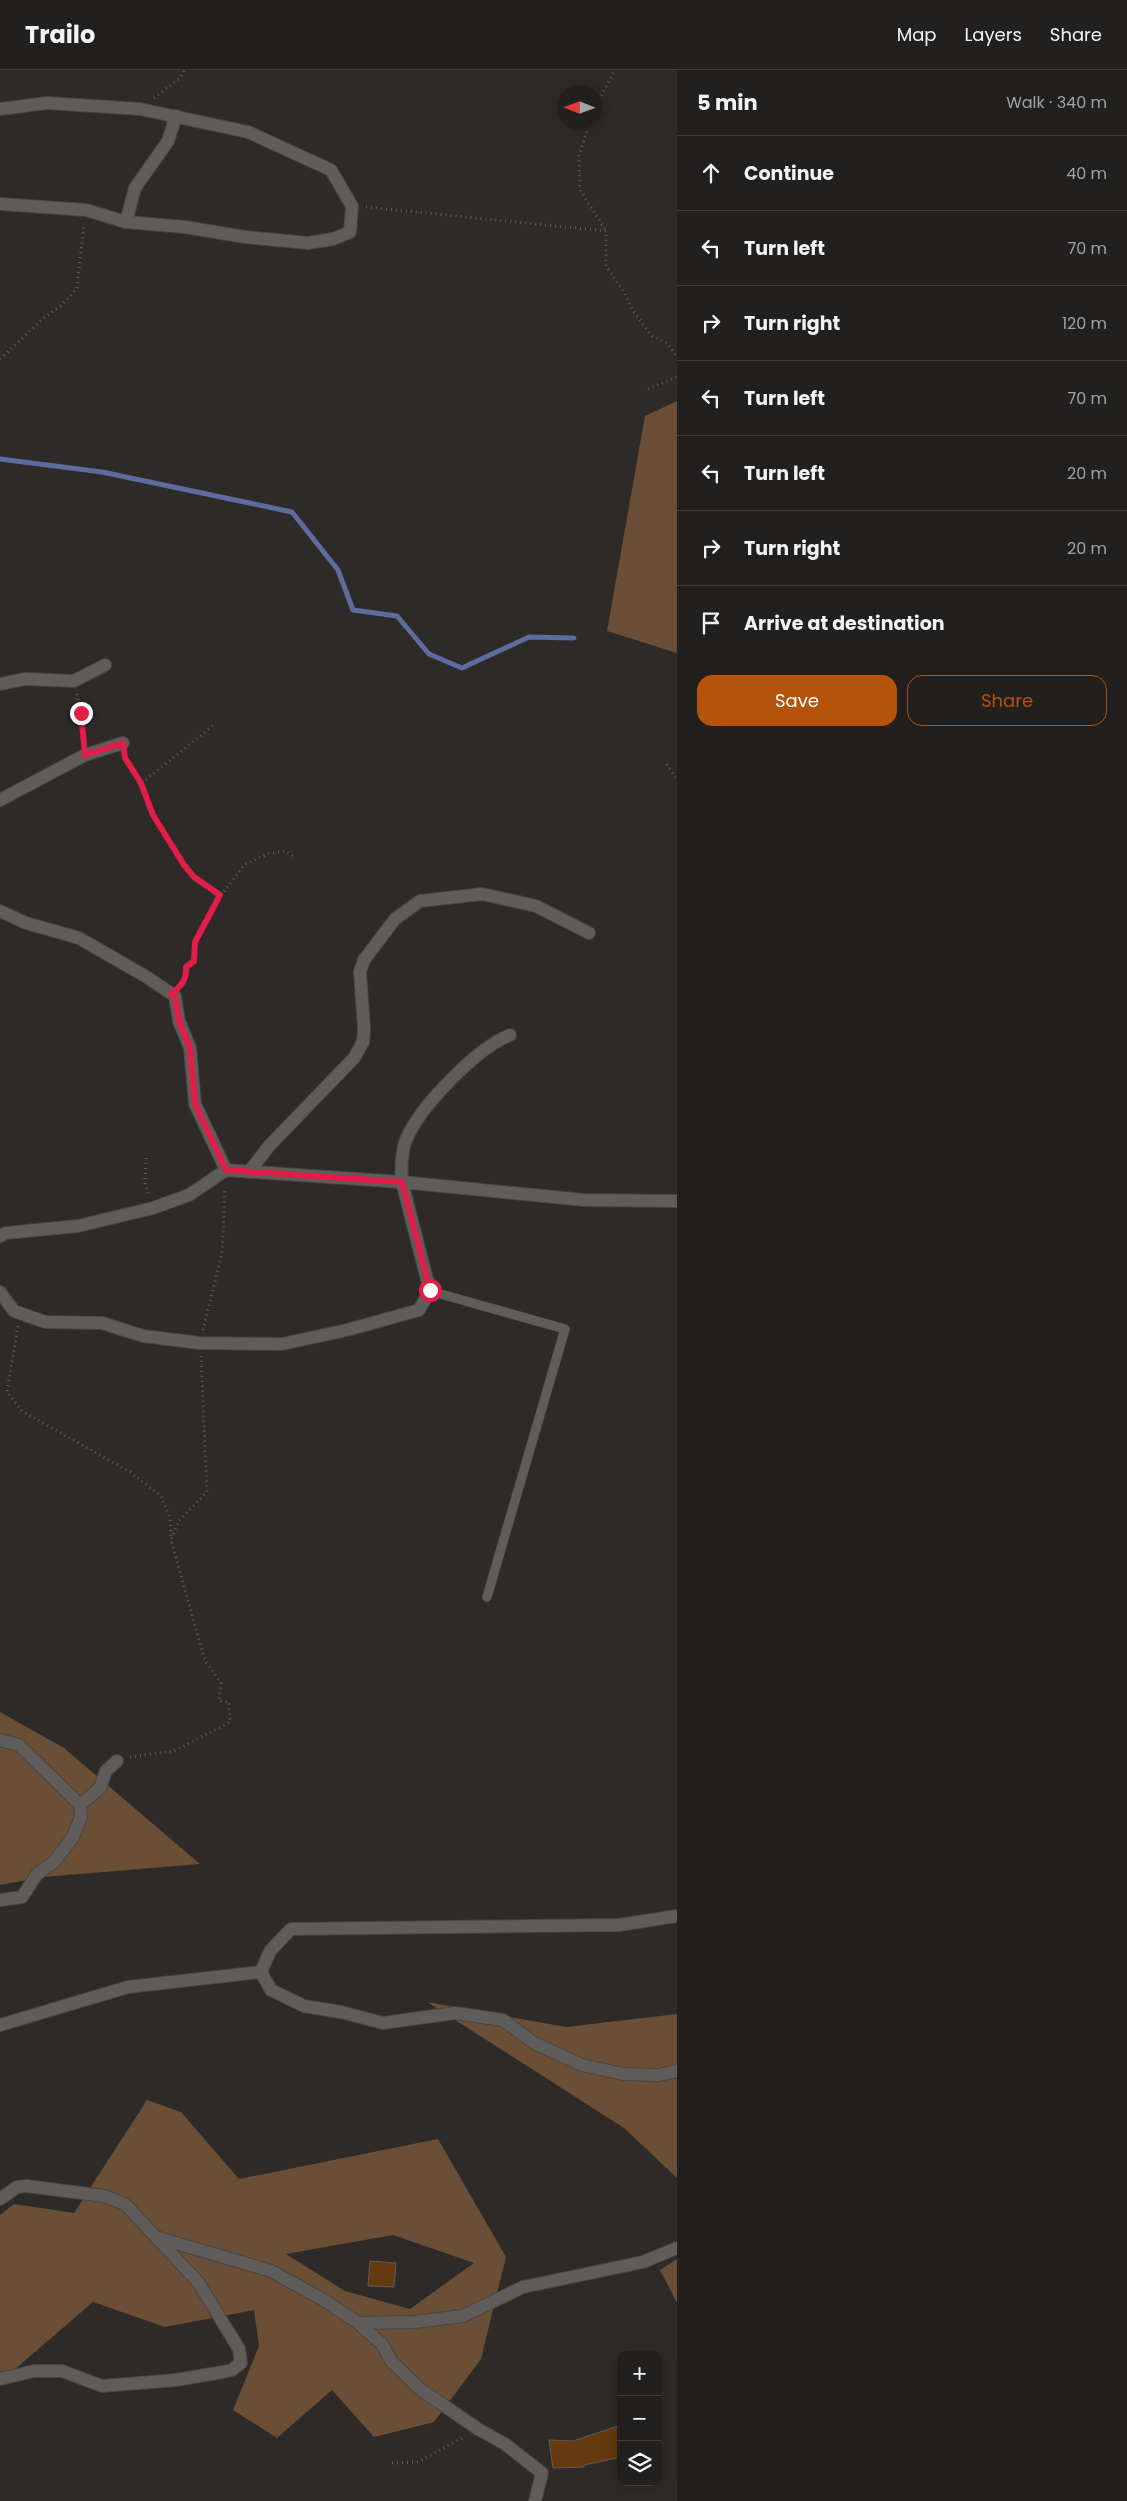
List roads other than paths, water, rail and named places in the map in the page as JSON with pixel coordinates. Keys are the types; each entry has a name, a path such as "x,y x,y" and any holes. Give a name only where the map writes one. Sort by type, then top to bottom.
{"street":[{"path":"0,110 47,103 140,109 248,132 331,170 352,206 350,232 333,239 308,243 245,237 185,227 126,222 86,210 0,204"},
{"path":"126,222 135,188 168,141 176,116"},
{"path":"0,684 25,680 74,681 105,664"},
{"path":"0,800 85,755 123,743"},
{"path":"249,1172 269,1146 354,1058 363,1042 364,1029 360,972 364,960 395,919 420,901 455,895 482,894 536,906 589,933"},
{"path":"0,911 26,923 79,938 112,955 175,996 179,1021 190,1048 195,1104 226,1170"},
{"path":"0,1292 14,1311 45,1322 102,1323 143,1336 200,1343 282,1344 347,1330 419,1310 430,1290 402,1182 401,1162 407,1140 425,1110 472,1058 495,1041 510,1036"},
{"path":"0,1236 6,1233 78,1226 153,1208 189,1196 226,1170 402,1182 584,1200 677,1201"},
{"path":"0,1740 19,1745 80,1805 81,1817 73,1837 54,1862 37,1874 22,1897 0,1900"},
{"path":"80,1805 100,1788 106,1770 117,1761"},
{"path":"261,1972 270,1951 291,1929 619,1925 677,1916"},
{"path":"0,2025 128,1986 261,1972"},
{"path":"261,1972 271,1990 304,2006 341,2012 384,2023 456,2013 503,2020 534,2043 582,2065 623,2074 659,2075 677,2071"},
{"path":"0,2199 17,2187 27,2186 104,2196 126,2204 198,2282 239,2349 241,2363 232,2370 213,2374 176,2380 102,2386 62,2371 34,2371 0,2379"},
{"path":"157,2238 271,2270 322,2299 358,2323 382,2344 392,2362 420,2389 478,2429 505,2444 542,2473 535,2501"},
{"path":"358,2323 414,2322 463,2316 523,2287 643,2262 677,2248"}],"lane":[{"path":"430,1290 566,1329 487,1597"}],"waterway":[{"path":"0,459 102,472 292,512 338,570 353,610 397,616 429,654 462,668 529,637 574,638"}]}
